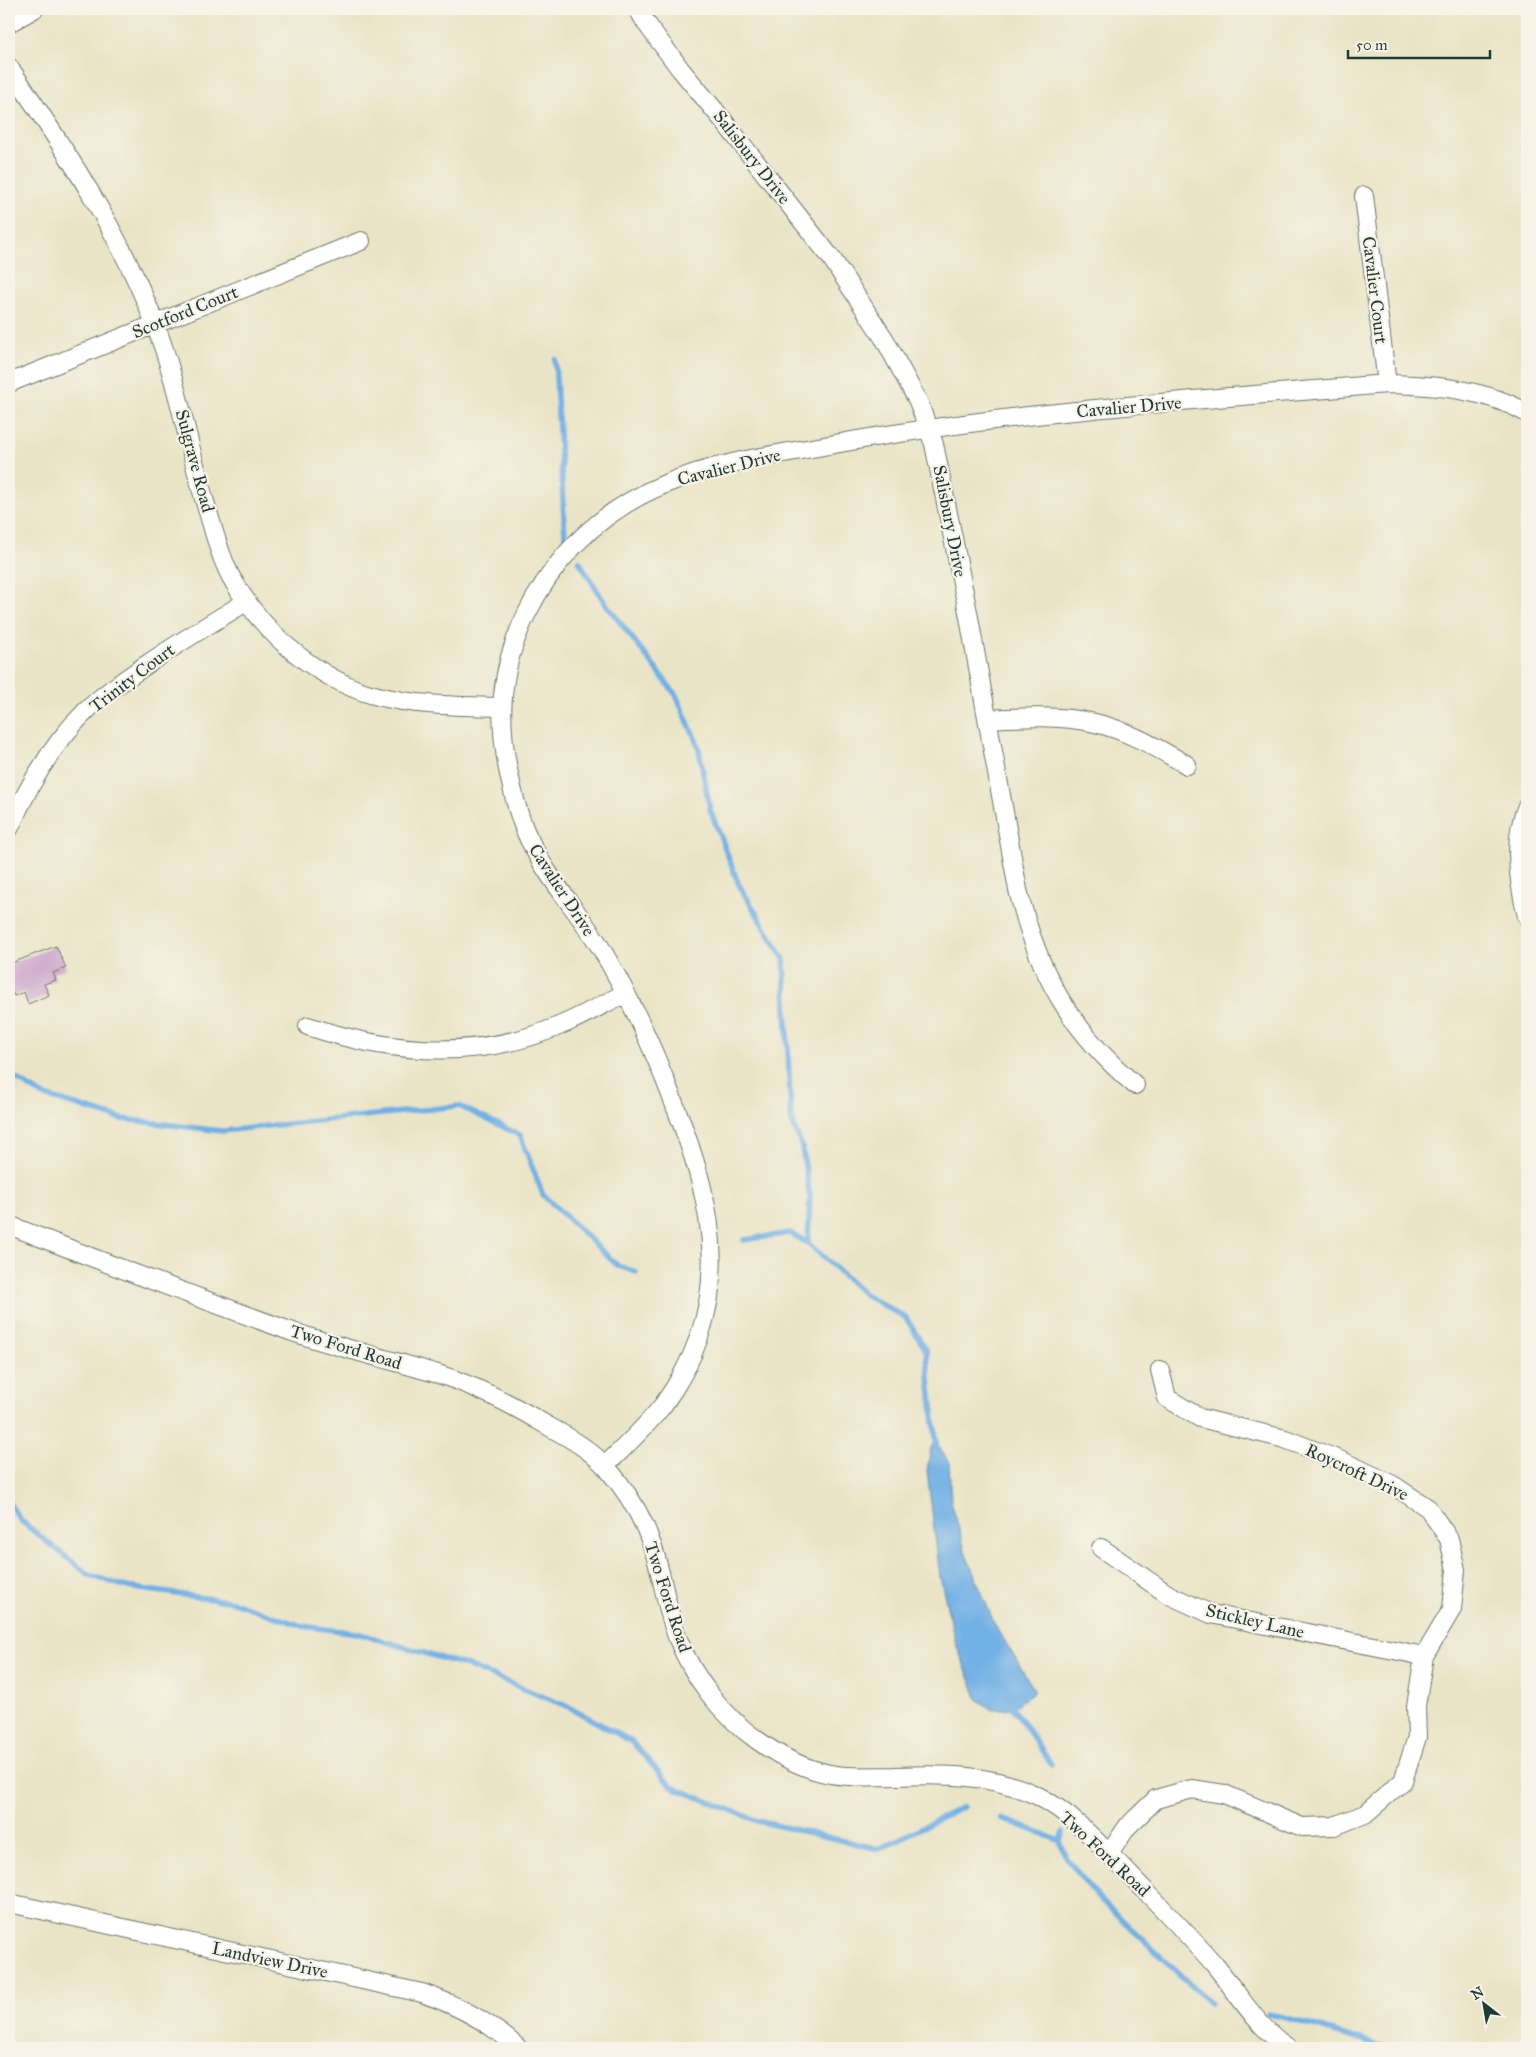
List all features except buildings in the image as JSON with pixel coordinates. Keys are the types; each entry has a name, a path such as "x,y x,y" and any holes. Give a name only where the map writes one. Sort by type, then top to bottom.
{"street":[{"path":"9,23 34,9"},
{"name":"Salisbury Drive","path":"638,9 680,70 722,119 832,259 885,340 918,401 930,428 934,444 968,612 1018,890 1027,927 1040,962 1057,995 1086,1037 1109,1063 1135,1085"},
{"name":"Sulgrave Road","path":"9,67 57,138 105,216 126,257 155,324 174,382 200,486 222,558 246,602 274,635 294,653 342,683 372,695 395,700 439,705 501,707"},
{"name":"Cavalier Court","path":"1364,196 1387,384"},
{"name":"Scotford Court","path":"9,383 361,240"},
{"name":"Cavalier Drive","path":"605,1466 650,1422 684,1371 704,1321 711,1288 713,1260 710,1220 704,1189 683,1126 656,1056 626,993 601,948 546,869 529,840 517,809 509,777 502,740 501,707 509,655 535,596 554,566 571,547 604,517 630,500 666,483 705,470 889,434 1116,408 1387,384 1425,385 1462,390 1499,400 1527,413"},
{"name":"Trinity Court","path":"9,828 39,770 61,739 86,711 115,687 179,643 246,602"},
{"path":"987,719 1026,717 1074,719 1097,724 1131,736 1187,765"},
{"path":"1527,806 1520,830 1518,859 1521,894 1527,916"},
{"path":"308,1026 376,1044 420,1050 451,1050 491,1045 530,1036 567,1023 626,993"},
{"name":"Two Ford Road","path":"9,1225 292,1332 387,1361 439,1374 473,1386 518,1408 577,1442 605,1466 621,1486 640,1517 652,1545 679,1641 693,1670 711,1697 737,1724 757,1740 795,1762 828,1774 858,1777 970,1776 987,1778 1015,1786 1042,1798 1066,1814 1108,1854 1216,1966 1258,2023 1288,2048"},
{"name":"Roycroft Drive","path":"1108,1854 1127,1826 1156,1799 1192,1789 1224,1794 1302,1827 1334,1826 1366,1814 1403,1781 1418,1738 1416,1706 1424,1656 1452,1609 1456,1570 1449,1539 1428,1508 1393,1485 1326,1454 1285,1438 1200,1418 1167,1398 1160,1370"},
{"name":"Stickley Lane","path":"1101,1548 1169,1596 1211,1614 1424,1656"},
{"name":"Landview Drive","path":"9,1903 422,1993 450,2002 485,2022 518,2048"}],"water":[{"path":"936,1442 949,1463 951,1501 967,1557 995,1625 1035,1691 1013,1708 992,1710 978,1700 956,1644 940,1577 927,1471 931,1447"}],"waterway":[{"path":"555,359 565,537"},
{"path":"579,561 603,600 676,695 698,745 710,809 739,885 784,959 791,1119 802,1147 810,1197 808,1243"},
{"path":"9,1074 42,1095 122,1119 222,1131 459,1106 520,1135 543,1195 618,1266 636,1272"},
{"path":"744,1240 790,1233 808,1243 864,1294 906,1318 926,1350 937,1449"},
{"path":"9,1503 21,1521 89,1575 127,1587 233,1602 302,1626 357,1633 468,1666 571,1708 632,1742 672,1787 758,1821 879,1849 963,1807"},
{"path":"1016,1702 1013,1708 1051,1764"},
{"path":"1001,1818 1060,1841"},
{"path":"1063,1832 1060,1841 1066,1858 1097,1896 1210,2003"},
{"path":"1268,2014 1387,2048"}]}
